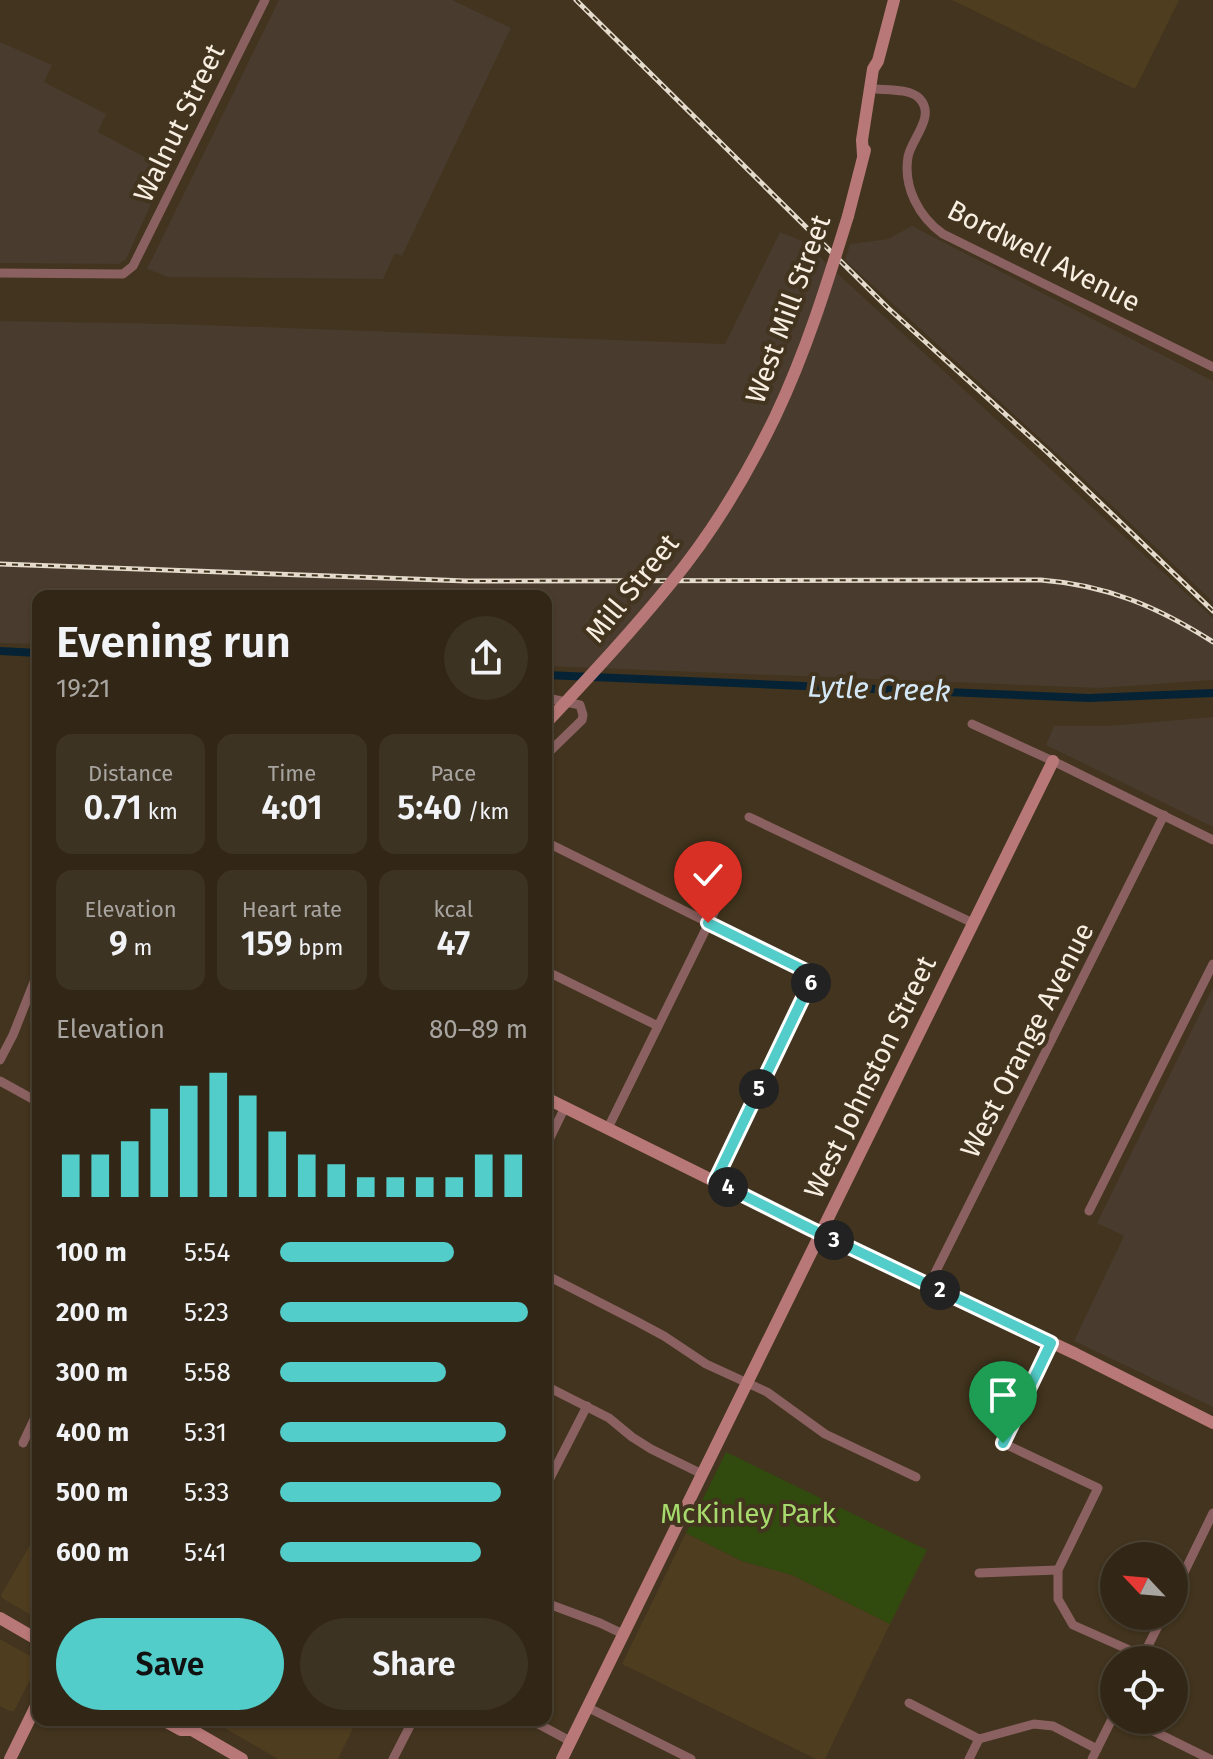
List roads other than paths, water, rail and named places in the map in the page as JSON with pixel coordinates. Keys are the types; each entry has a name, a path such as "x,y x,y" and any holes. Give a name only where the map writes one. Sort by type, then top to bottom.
{"street":[{"name":"Walnut Street","path":"0,273 123,274 133,266 265,0"},
{"name":"West Mill Street","path":"863,155 862,140 873,69 878,61 894,0"},
{"name":"West Mill Street","path":"745,474 800,362 820,307 869,140 880,68 878,61"},
{"name":"Bordwell Avenue","path":"876,89 909,93 920,99 926,111 924,124 908,156 908,177 920,212 931,225 943,234 1213,367"},
{"name":"Mill Street","path":"552,718 673,581 745,474"},
{"path":"552,699 580,705 583,715 582,720 552,749"},
{"path":"972,724 1213,840"},
{"name":"West Johnston Street","path":"562,1759 1053,761"},
{"name":"West Orange Avenue","path":"929,1285 1164,815"},
{"path":"749,817 973,923"},
{"path":"552,845 814,975 715,1181"},
{"path":"608,1128 730,880"},
{"path":"1089,1211 1213,964"},
{"path":"552,974 658,1026"},
{"path":"0,1060 32,987"},
{"path":"0,1081 32,1099"},
{"path":"552,1101 1213,1423"},
{"path":"552,1134 565,1107"},
{"path":"552,1278 664,1336 706,1364 781,1400 796,1415 825,1434 916,1477"},
{"path":"1051,1343 1003,1443 1098,1488 1058,1570 1058,1599 1073,1625 1117,1646"},
{"path":"552,1389 609,1418 651,1449 702,1474"},
{"path":"552,1474 587,1406"},
{"path":"23,1443 32,1424"},
{"path":"1188,1564 1213,1513"},
{"path":"979,1573 1058,1570"},
{"path":"552,1605 623,1634"},
{"path":"0,1618 32,1637"},
{"path":"909,1703 979,1739 1034,1724 1053,1726 1097,1749"},
{"path":"587,1707 691,1759"},
{"path":"10,1759 32,1714"},
{"path":"192,1726 242,1759"},
{"path":"393,1759 410,1726"},
{"path":"542,1726 570,1741"},
{"path":"1092,1759 1104,1734"},
{"path":"1159,1734 1210,1759"},
{"path":"969,1759 979,1739"}],"waterway":[{"name":"Lytle Creek","path":"0,651 32,653"},
{"name":"Lytle Creek","path":"552,675 1089,698 1213,693"}],"railway":[{"path":"576,0 888,308 1047,452 1213,611"},
{"path":"0,564 467,581 1041,580 1088,587 1131,600 1172,618 1213,642"}],"park label":[{"name":"McKinley Park","path":"748,1513"}]}
